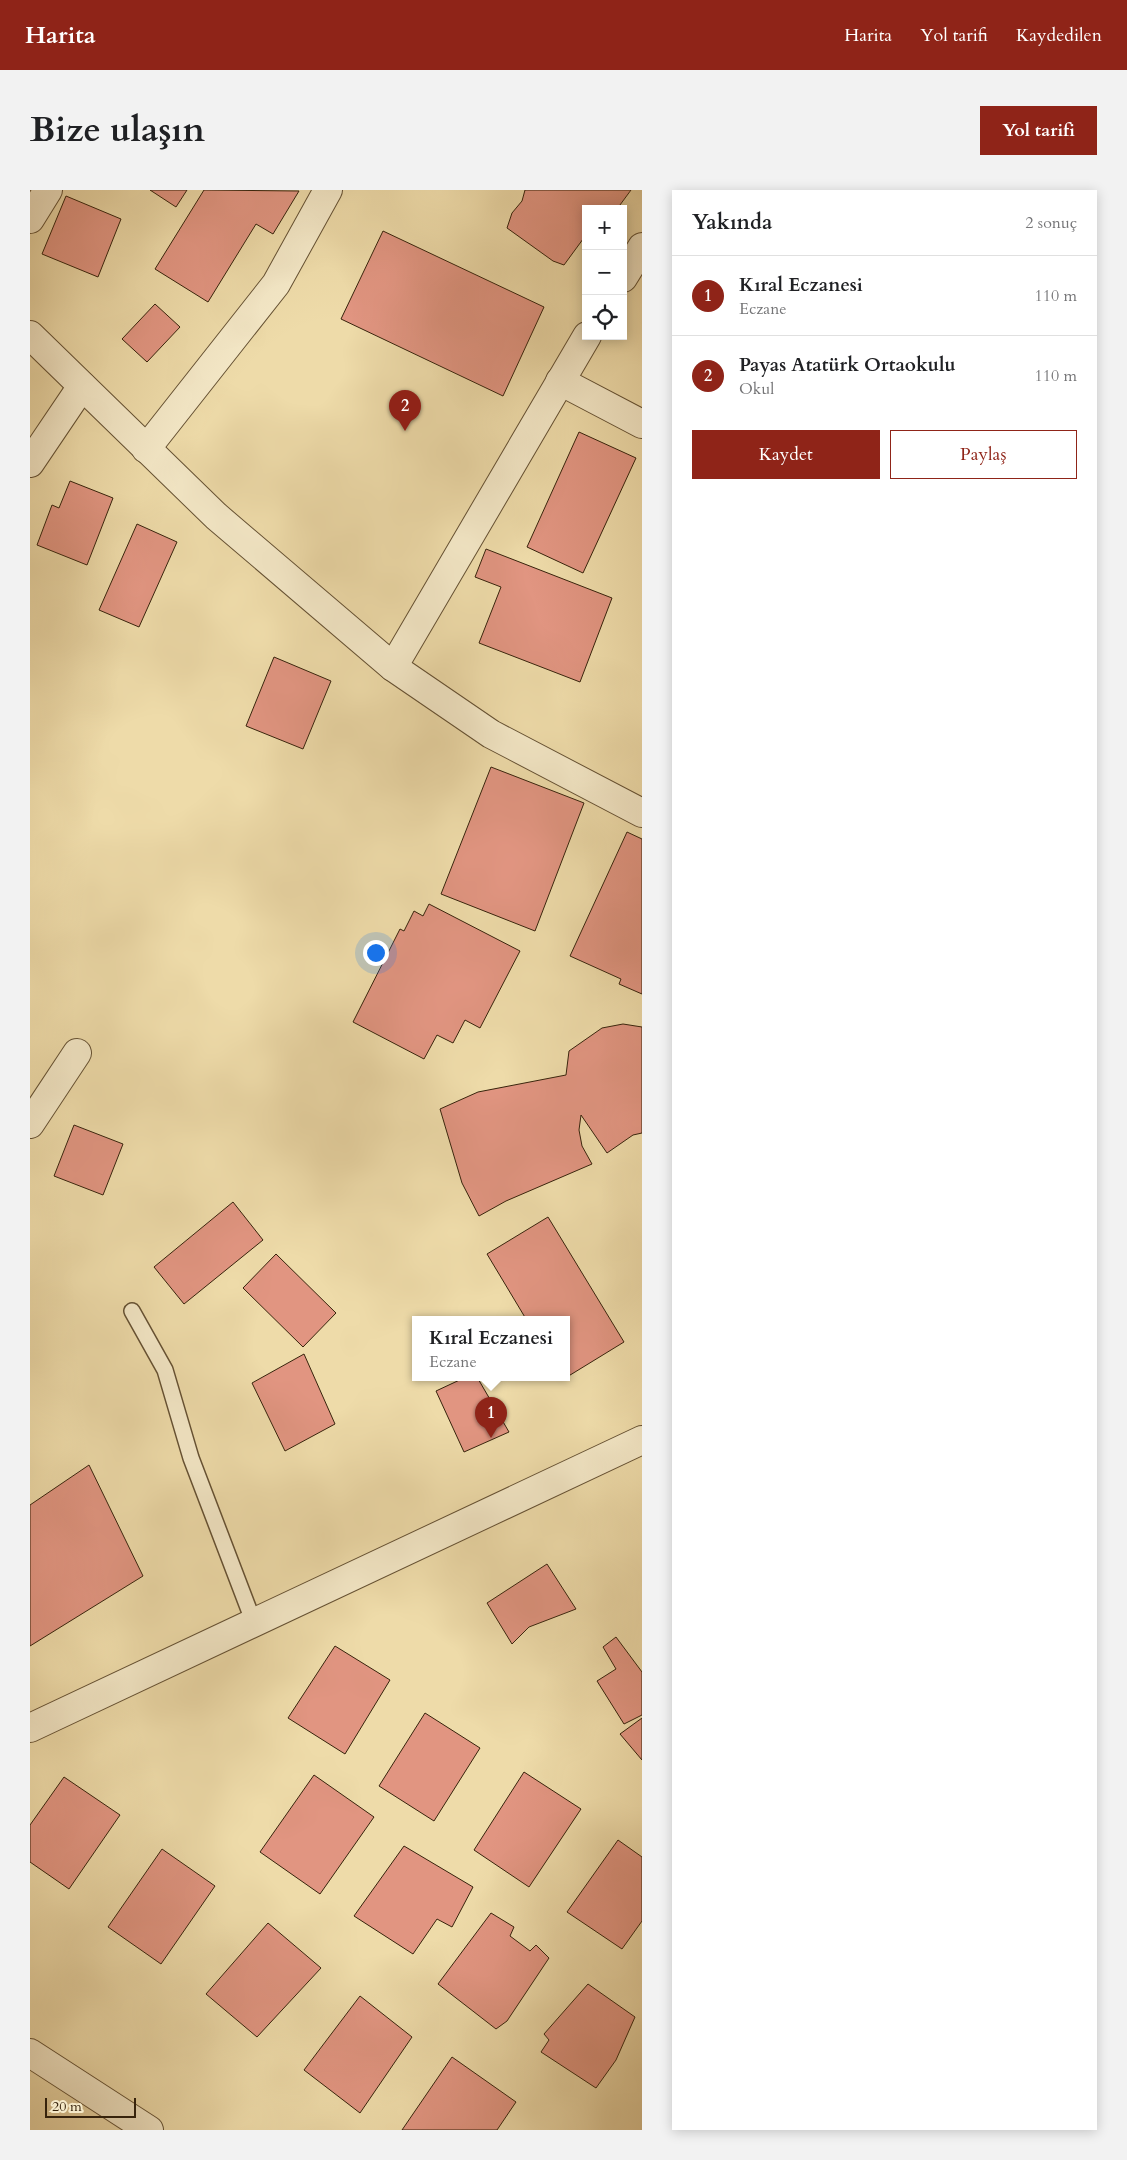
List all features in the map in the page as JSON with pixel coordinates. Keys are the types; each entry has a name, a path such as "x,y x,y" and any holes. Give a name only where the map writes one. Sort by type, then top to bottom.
{"street":[{"path":"30,219 48,190"},
{"path":"146,449 276,284 328,190"},
{"path":"627,271 642,247"},
{"path":"30,335 216,516 393,667 491,734 642,814"},
{"path":"393,667 586,340"},
{"path":"560,381 642,424"},
{"path":"30,463 82,386"},
{"path":"30,1124 77,1053"},
{"path":"30,1728 642,1440"},
{"path":"30,2053 149,2130"}],"lane":[{"path":"132,1311 165,1370 191,1458 254,1623"}],"building":[{"path":"150,190 187,190 176,207"},
{"path":"204,190 299,191 273,234 256,224 208,302 155,269"},
{"path":"525,190 631,190 620,205 582,205 582,240 564,265 553,261 507,228 512,213 522,201"},
{"path":"66,196 121,219 98,277 42,254"},
{"path":"383,231 544,307 503,396 341,319"},
{"path":"155,304 180,327 147,362 122,339"},
{"path":"579,432 636,458 583,573 527,547"},
{"path":"70,481 113,498 87,565 37,545 52,505 59,508"},
{"path":"137,524 177,542 139,627 99,610"},
{"path":"486,549 612,598 580,682 479,643 501,587 475,577"},
{"path":"274,657 331,681 303,749 246,726"},
{"path":"491,767 584,803 535,931 441,894"},
{"path":"627,832 642,839 642,994 619,984 621,979 570,956"},
{"path":"429,904 520,951 480,1028 465,1020 453,1043 437,1035 424,1059 353,1022 400,929 404,931 414,911 423,916"},
{"path":"623,1024 642,1027 642,1133 633,1135 607,1153 581,1115 579,1130 582,1146 592,1164 506,1201 479,1216 462,1183 440,1109 478,1092 566,1075 569,1051 602,1028"},
{"path":"74,1125 123,1144 103,1195 54,1176"},
{"path":"233,1202 263,1240 184,1304 154,1267"},
{"path":"548,1217 624,1342 570,1375 570,1316 524,1316 487,1254"},
{"path":"276,1254 336,1313 303,1347 243,1288"},
{"path":"304,1354 335,1424 285,1451 252,1383"},
{"path":"457,1381 479,1381 509,1432 464,1452 436,1391"},
{"path":"89,1465 143,1576 30,1646 30,1505"},
{"path":"547,1564 576,1609 529,1627 512,1644 487,1603"},
{"path":"616,1637 642,1672 642,1715 624,1724 597,1681 616,1669 603,1647"},
{"path":"335,1646 390,1680 345,1754 288,1718"},
{"path":"425,1713 480,1748 434,1821 379,1786"},
{"path":"642,1718 642,1760 620,1734"},
{"path":"524,1772 581,1809 529,1887 474,1850"},
{"path":"314,1775 374,1817 320,1894 260,1852"},
{"path":"64,1777 120,1815 69,1889 30,1862 30,1825"},
{"path":"618,1840 642,1857 642,1921 622,1949 567,1912"},
{"path":"404,1846 473,1887 452,1927 437,1919 413,1954 354,1916"},
{"path":"162,1849 215,1886 161,1964 108,1927"},
{"path":"491,1913 514,1927 510,1936 530,1951 536,1945 549,1958 507,2021 496,2029 438,1984"},
{"path":"268,1923 321,1968 257,2037 206,1994"},
{"path":"588,1984 635,2017 616,2060 596,2088 541,2052 549,2040 544,2034"},
{"path":"360,1996 412,2037 360,2113 304,2070"},
{"path":"452,2057 516,2102 497,2130 402,2130"}],"place":[{"name":"Payas Atatürk Ortaokulu","path":"405,431"},
{"name":"Kıral Eczanesi","path":"491,1438"}]}
